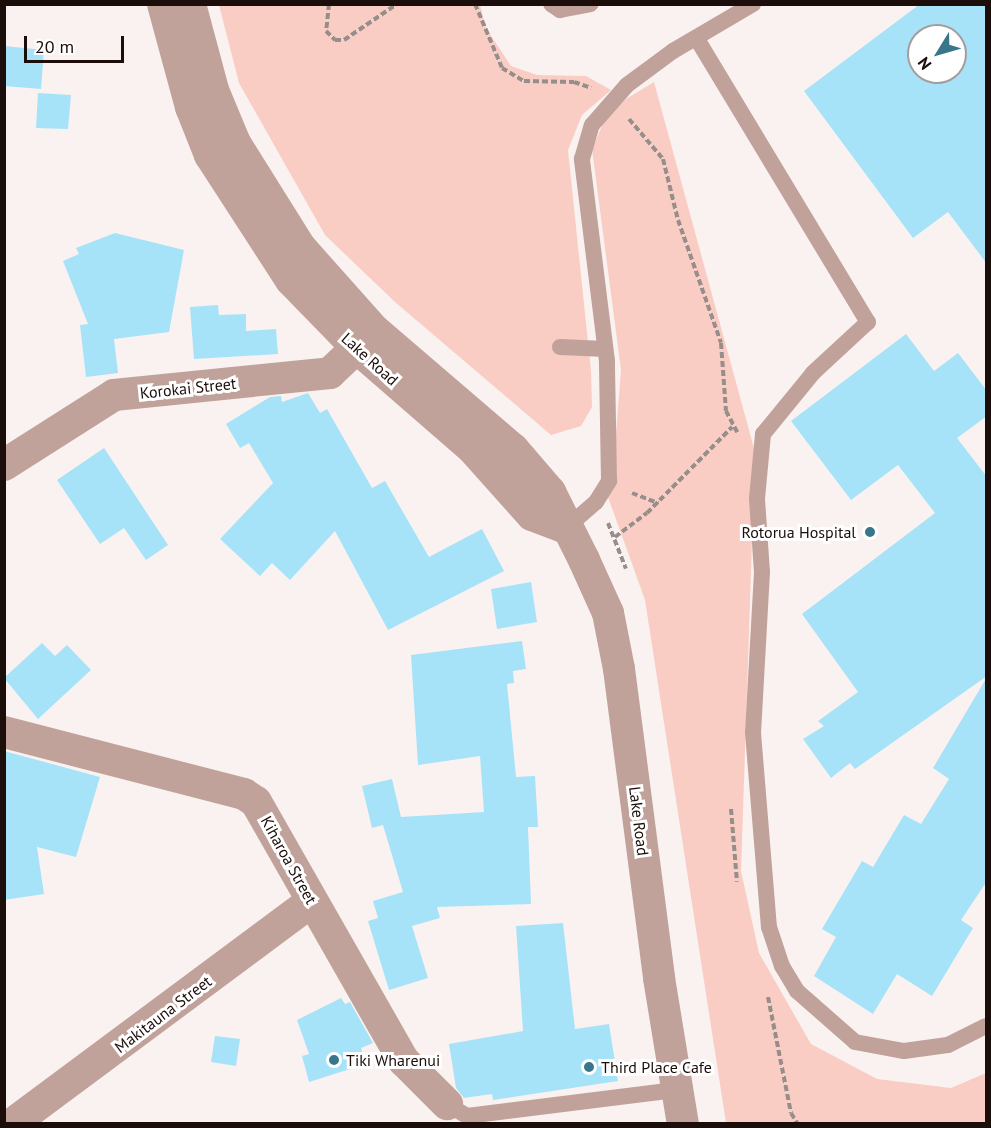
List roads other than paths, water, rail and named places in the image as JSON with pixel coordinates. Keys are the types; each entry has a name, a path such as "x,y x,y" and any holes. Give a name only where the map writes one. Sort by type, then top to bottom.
{"street":[{"name":"Lake Road","path":"163,4 187,96 223,149"},
{"name":"Lake Road","path":"190,4 213,90 223,149 256,233 291,279 366,340 474,450 532,515 566,528 608,613 620,669 683,1124"},
{"name":"Korokai Street","path":"4,465 114,395 330,374 366,340"},
{"name":"Kiharoa Street","path":"4,732 243,794 256,802 311,902 404,1061 447,1104"},
{"name":"Makitauna Street","path":"12,1124 311,902"}],"lane":[{"path":"551,4 560,10 590,4"},
{"path":"566,528 596,501 609,482 605,349 582,159 592,125 610,101 674,51 753,4"},
{"path":"697,39 868,322 813,374 763,434 757,499 762,572 753,733 769,927 782,966 797,991 855,1042 904,1051 948,1045 987,1026"},
{"path":"560,347 605,349"},
{"path":"447,1104 467,1116 677,1090"}],"place":[{"name":"Rotorua Hospital","path":"870,532"},
{"name":"Tiki Wharenui","path":"334,1060"},
{"name":"Third Place Cafe","path":"589,1067"}]}
